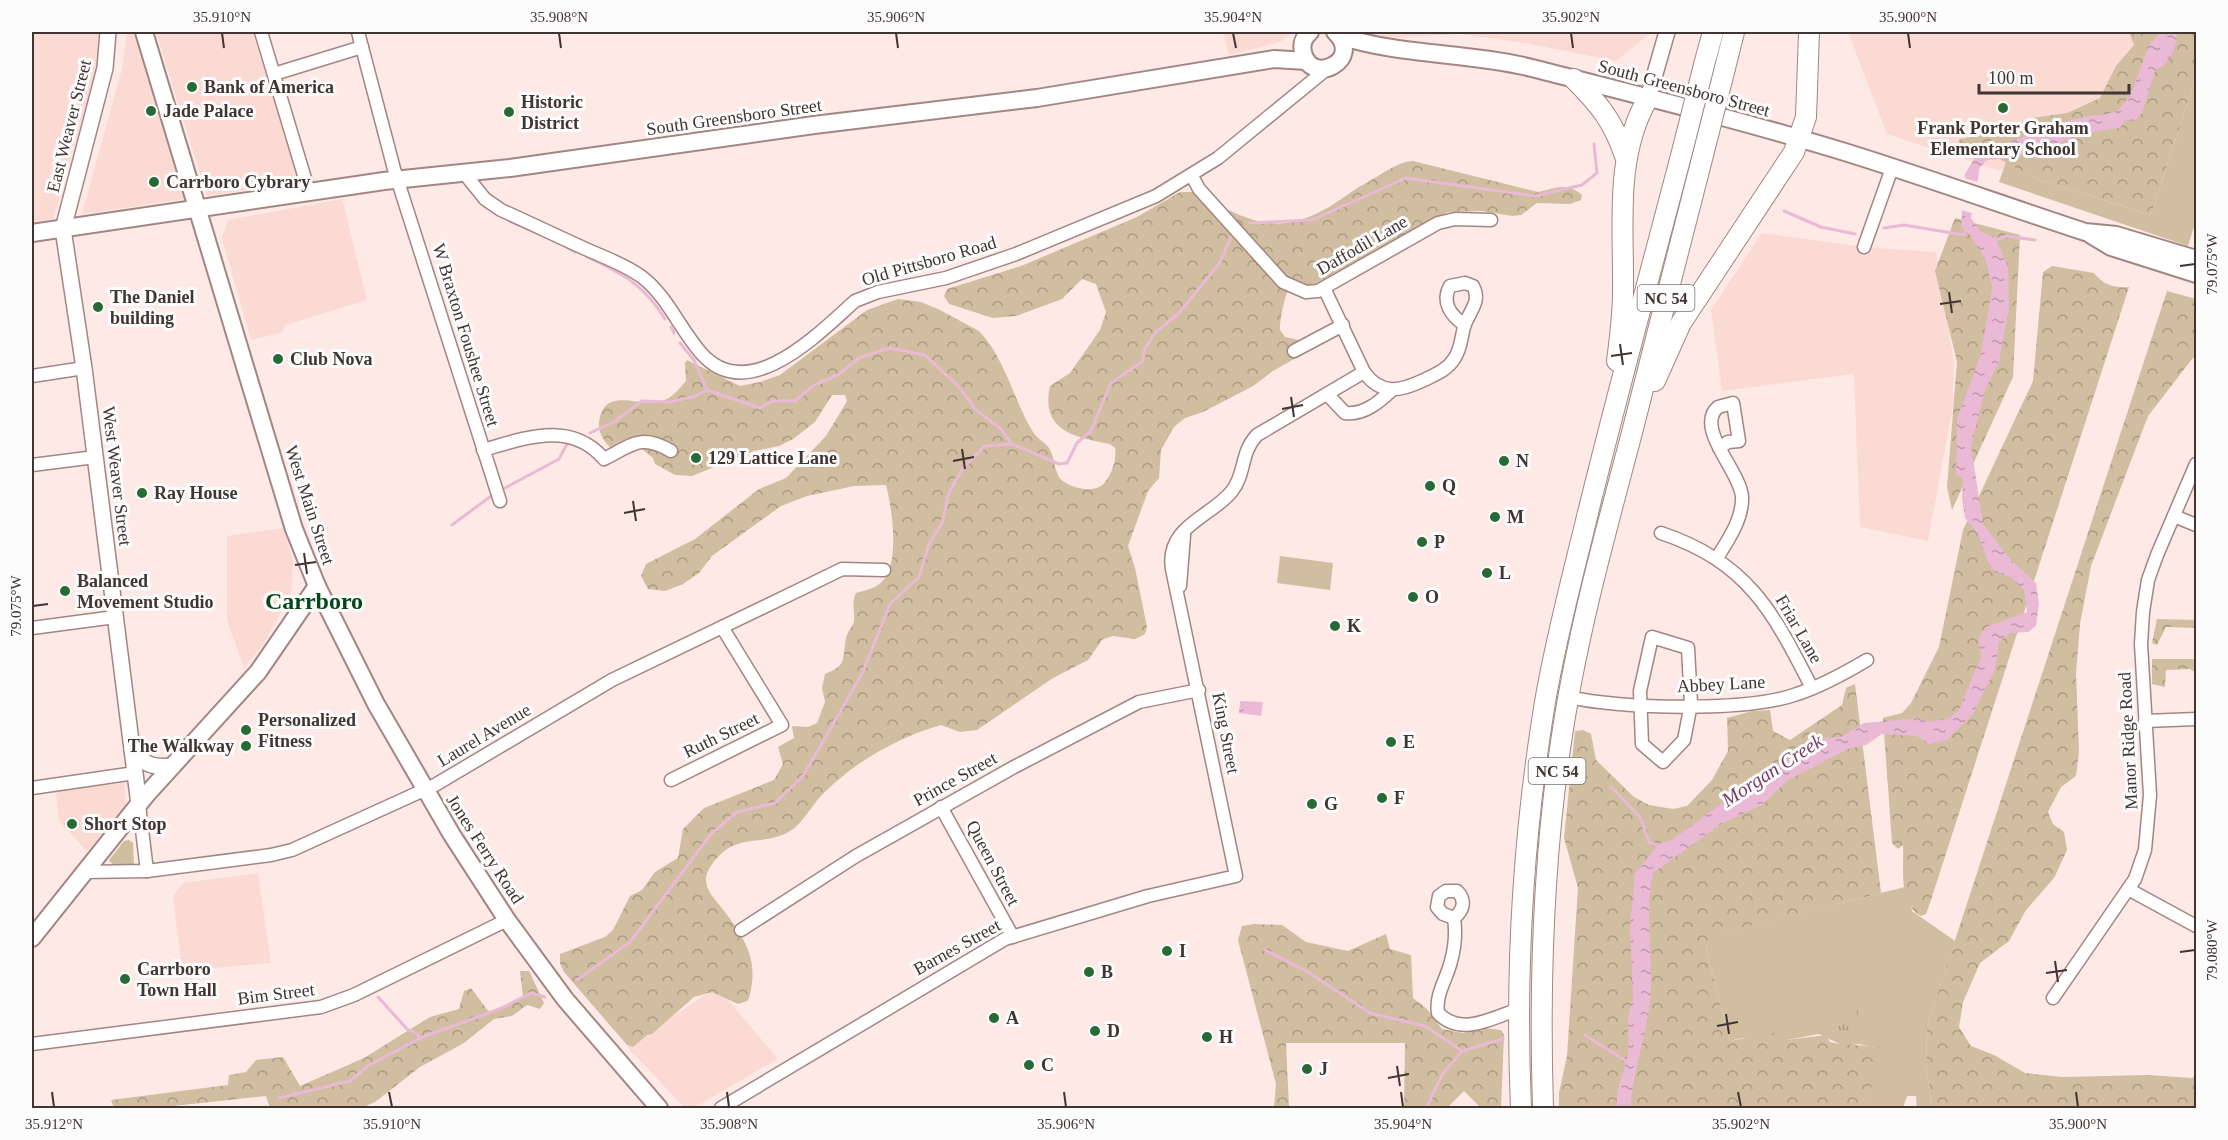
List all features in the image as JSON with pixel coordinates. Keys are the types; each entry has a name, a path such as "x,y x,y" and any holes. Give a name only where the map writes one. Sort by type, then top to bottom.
{"highway":[{"name":"NC 54","path":"1521,1108 1519,1009 1527,841 1545,702 1570,585 1611,418 1713,32"},
{"name":"NC 54","path":"1543,1108 1541,986 1546,864 1569,697 1596,569 1734,32"},
{"path":"1629,441 1681,323 1788,164 1800,139 1807,107 1809,32"},
{"path":"1574,79 1601,105 1616,129 1626,159"},
{"path":"1611,418 1622,315 1622,242 1626,159 1633,126 1648,98"},
{"path":"1569,697 1561,687 1560,678 1570,585"},
{"path":"1545,702 1552,726 1543,814 1546,864"}],"main road":[{"name":"West Main Street","path":"32,938 139,805 258,672 317,586 297,536 144,32"},
{"name":"South Greensboro Street","path":"1274,59 1307,34"},
{"path":"1307,34 1302,50 1308,62"},
{"name":"South Greensboro Street","path":"1338,34 1380,47 1465,55 1648,98 1800,139 2085,232"},
{"path":"1334,64 1344,47 1338,34"},
{"name":"South Greensboro Street","path":"32,233 398,180 1030,99 1274,59 1308,62 1315,67 1334,64 1380,47"},
{"path":"2085,232 2116,235 2196,259"},
{"path":"2085,232 2111,247 2196,274"},
{"name":"Jones Ferry Road","path":"317,586 387,725 424,790 507,920 565,999 659,1108"}],"street":[{"name":"East Weaver Street","path":"63,229 105,68 108,32"},
{"path":"261,32 309,192"},
{"name":"W Braxton Foushee Street","path":"358,32 398,180 500,501"},
{"path":"1648,98 1667,32"},
{"path":"274,74 362,47"},
{"path":"1307,83 1308,62"},
{"name":"Old Pittsboro Road","path":"465,173 485,199 501,210 623,266 644,278 701,353 720,368 746,373 758,372 780,361 855,301 868,295 946,278 1016,254 1156,196 1192,176 1299,94 1307,83 1334,64"},
{"path":"1864,247 1892,168"},
{"name":"Daffodil Lane","path":"1192,176 1199,189 1283,282 1306,292 1324,288 1438,223 1455,219 1491,220"},
{"name":"West Weaver Street","path":"63,229 84,368 147,871"},
{"path":"1324,288 1364,372 1377,386 1392,390 1408,387 1450,365 1460,347 1465,325"},
{"path":"1294,351 1343,325"},
{"path":"32,376 84,368"},
{"path":"1364,372 1327,394 1333,404 1345,413 1356,414 1378,403 1392,390"},
{"name":"King Street","path":"1236,876 1179,598 1184,531 1232,491 1240,475 1245,452 1257,435 1327,394"},
{"path":"483,450 536,437 560,435 572,436 590,444 604,459 642,441 650,440 671,451"},
{"path":"1717,558 1734,528 1742,506 1741,489 1719,448"},
{"path":"32,465 95,457"},
{"name":"Manor Ridge Road","path":"2053,998 2135,879 2145,850 2150,795 2141,644 2143,612 2148,580 2196,464"},
{"path":"2174,516 2196,525"},
{"name":"Friar Lane","path":"1661,533 1717,558 1766,604 1812,688"},
{"name":"Laurel Avenue","path":"83,872 147,871 285,852 424,790 612,680 842,569 884,570"},
{"path":"32,628 115,617"},
{"name":"Ruth Street","path":"670,780 782,725 722,627"},
{"path":"1652,637 1688,648 1691,705 1684,740 1663,762 1642,744 1640,691 1652,637"},
{"name":"Abbey Lane","path":"1569,697 1588,702 1641,705 1691,705 1775,700 1812,688 1868,660"},
{"name":"Prince Street","path":"741,930 856,855 1139,702 1199,690"},
{"path":"2145,721 2196,719"},
{"path":"132,749 148,765 173,766"},
{"path":"32,788 135,773"},
{"name":"Queen Street","path":"941,807 1013,937"},
{"name":"Barnes Street","path":"721,1108 969,959 1013,937 1148,897 1236,876"},
{"path":"2128,889 2196,926"},
{"path":"1454,918 1455,940 1451,962 1438,998 1438,1013 1451,1023 1461,1026 1519,1009"},
{"name":"Bim Street","path":"32,1044 321,1007 354,995 507,920"}],"shaded area":[{"path":"32,32 100,32 98,61 91,89 53,219 32,222"},
{"path":"127,32 133,32 184,199 82,214 122,69"},
{"path":"156,32 252,32 298,175 295,183 207,196"},
{"path":"1223,32 1294,32 1280,42 1229,55"},
{"path":"1380,32 1652,32 1616,61 1525,43 1460,34 1381,38"},
{"name":"Frank Porter Graham Elementary School","path":"1848,32 2172,32 2053,159 1997,170 1887,134"},
{"path":"342,199 367,300 285,325 283,332 251,340 222,238 228,220"},
{"path":"1762,233 1864,247 1936,252 1954,363 1953,406 1928,541 1860,527 1854,374 1722,391 1711,310"},
{"path":"283,528 293,561 291,593 264,644 244,668 227,620 227,536"},
{"path":"124,783 126,806 87,851 59,821 56,791"},
{"path":"258,873 271,963 182,971 173,896 183,883"},
{"path":"717,987 778,1059 693,1108 685,1108 627,1047"}],"green space":[{"path":"2129,32 2196,32 2196,76 2151,215 2040,180 1982,150 1969,151 1963,157 1953,154 1960,139 1999,132 2033,118 2067,113 2100,98 2116,66 2134,45"},
{"path":"2196,76 2196,220 2188,246 1999,182 2006,162 2040,180 2151,215"},
{"path":"1413,161 1538,192 1560,187 1571,188 1582,195 1581,200 1570,204 1537,203 1521,215 1512,216 1482,211 1448,212 1313,285 1288,291 1282,310 1280,330 1285,337 1304,341 1306,352 1273,371 1253,386 1203,412 1185,418 1174,427 1161,450 1159,478 1148,491 1128,546 1147,627 1145,634 1135,639 1113,636 1103,639 1088,660 1053,678 977,730 960,732 941,725 892,744 861,763 832,785 790,831 780,836 743,842 725,851 709,869 706,884 711,895 737,928 748,949 752,972 749,998 738,1004 712,992 694,997 652,1034 647,1035 633,1047 627,1045 564,972 560,963 560,954 605,937 613,930 630,896 642,890 655,872 678,858 683,829 704,808 774,780 783,764 778,747 794,738 792,726 808,727 817,723 825,702 822,688 825,674 837,668 843,660 847,636 854,621 853,604 856,593 878,585 885,577 893,553 893,538 891,508 886,485 854,486 807,496 781,506 712,556 699,573 683,584 665,591 648,589 641,576 646,564 695,539 759,489 786,478 826,436 847,401 845,395 832,395 815,422 793,439 779,446 754,451 692,476 675,475 655,464 653,458 642,449 612,450 600,431 599,422 604,408 617,401 652,402 669,398 686,381 685,363 687,360 740,386 760,382 780,375 867,310 898,299 921,302 979,331 1003,367 1033,432 1049,448 1060,478 1067,484 1079,488 1096,488 1105,482 1112,470 1115,448 1110,444 1084,438 1063,429 1050,413 1048,401 1050,386 1070,373 1100,330 1106,312 1096,284 1082,279 1062,299 1016,316 993,318 949,304 944,296 947,289 1021,266 1137,217 1180,192 1192,192 1227,210 1259,221 1291,222 1309,217 1329,207 1395,166"},
{"path":"1955,218 2020,235 2013,377 1952,510 1947,487 1957,362 1935,271"},
{"path":"2052,266 2094,273 2109,285 2129,287 1930,903 1926,914 1921,916 1914,910 1905,894 1903,845 1898,849 1892,843 1883,718 1902,713 1911,703 1939,647 1963,530 2033,381 2043,272"},
{"path":"2167,291 2196,299 2196,354 2148,416 2091,566 2080,624 2076,673 2079,752 2076,776 2061,787 2048,812 2053,824 2064,832 2067,850 2054,878 2026,910 2009,941 1980,963 1963,1002 1959,1027 1971,1046 1994,1055 2025,1073 2062,1077 2148,1075 2192,1078 2196,1075 2196,1108 1932,1108 1926,1068 1927,1026"},
{"path":"1280,556 1333,563 1330,590 1277,583"},
{"path":"2157,619 2196,620 2196,628 2166,627 2157,645 2152,643"},
{"path":"2196,653 2196,673 2190,669 2166,670 2165,687 2152,684 2152,659 2194,659"},
{"path":"1855,684 1881,893 1718,934 1708,942 1707,953 1730,1041 1778,1032 1786,1040 1826,1035 1830,1042 1885,1049 1864,1108 1559,1108 1559,1093 1567,1056 1578,888 1564,838 1575,731 1583,730 1591,734 1596,760 1634,797 1649,805 1673,809 1687,806 1712,780 1728,751 1727,718 1752,711 1770,710 1773,731 1790,740 1842,705 1846,688"},
{"path":"129,840 133,843 134,864 117,866 111,863 109,860 124,841"},
{"path":"1905,887 1912,911 1955,941 1927,1026 1926,1068 1932,1108 1917,1108 1916,1096 1907,1096 1903,1108 1864,1108 1884,1049 1859,1044 1844,1046 1819,1034 1786,1040 1742,1038 1730,1041 1707,953 1708,942 1717,934"},
{"path":"1282,925 1306,942 1348,951 1386,934 1390,949 1411,955 1413,998 1427,1009 1442,1029 1463,1033 1484,1028 1501,1030 1504,1035 1501,1108 1481,1108 1464,1091 1447,1108 1404,1108 1405,1043 1286,1043 1289,1108 1274,1108 1276,1084 1238,940 1242,926"},
{"path":"520,971 529,971 544,1003 540,1009 527,1005 512,1016 494,1019 464,1043 420,1067 375,1102 361,1108 270,1108 266,1096 155,1108 114,1108 111,1100 228,1085 229,1075 246,1072 256,1060 283,1057 300,1086 364,1058 430,1017 459,1009 464,991 471,988 489,1012 523,997"},
{"path":"1858,1010 1857,1034 1836,1036 1834,1011"}],"water":[{"path":"2161,32 2177,32 2176,44 2169,60 2155,71 2142,113 2134,121 2125,120 2120,128 2086,134 2022,155 1987,160 1980,167 1971,218 1981,232 1995,237 2008,267 2009,309 1999,362 1985,390 1971,446 1983,524 2009,558 2036,583 2039,603 2036,626 2028,632 2010,633 1999,642 1995,670 1972,715 1947,740 1928,744 1917,736 1882,734 1866,745 1848,749 1788,780 1762,805 1721,824 1653,873 1649,902 1650,1006 1634,1079 1631,1108 1617,1108 1617,1093 1627,1060 1628,1020 1633,1001 1630,927 1635,873 1660,843 1672,840 1726,800 1764,791 1779,765 1823,738 1841,737 1864,723 1920,718 1927,722 1948,719 1959,710 1981,657 1978,638 1986,627 2027,612 2024,590 2011,577 1995,572 1988,562 1978,534 1965,518 1962,499 1963,478 1956,474 1957,419 1981,354 1992,287 1985,259 1971,236 1961,227 1965,174 1977,154 2057,124 2118,110 2130,96 2150,43"},
{"path":"1240,701 1263,702 1261,716 1239,713"}],"pier":[{"path":"1961,177 1981,183 1975,214 1958,209"}],"waterway":[{"path":"1249,223 1312,220 1406,178 1535,196 1582,185 1597,173 1594,144"},
{"path":"1784,211 1821,227 1855,234"},
{"path":"510,221 522,226"},
{"path":"1884,228 1904,225 1964,235 1966,230"},
{"path":"577,980 630,942 711,834 737,812 775,803 803,776 862,674 890,604 919,577 929,544 942,523 949,493 962,469 985,446 1012,444 1059,464 1067,463 1077,443 1091,431 1111,383 1143,361 1144,350 1155,333 1179,313 1219,264 1232,235"},
{"path":"1996,240 2006,236 2035,240"},
{"path":"563,245 575,252"},
{"path":"587,257 612,269 641,289 665,319"},
{"path":"671,327 674,333"},
{"path":"680,343 694,360 707,390"},
{"path":"590,433 614,422 642,401 669,402 693,397 707,390 760,408 772,401 795,401 814,385 838,375 859,358 889,348 925,355 958,386 976,410 1000,428 1012,444"},
{"path":"505,488 559,459 567,444"},
{"path":"452,525 491,496"},
{"path":"1611,787 1640,817 1649,842 1659,846"},
{"path":"1265,950 1308,972 1370,1013 1425,1026 1462,1051 1503,1039"},
{"path":"279,1098 350,1081 369,1065 425,1036 502,1008 531,993 545,997"},
{"path":"378,997 407,1029 420,1038"},
{"path":"1585,1035 1629,1063"},
{"path":"1426,1108 1442,1075 1462,1051"}],"place":[{"name":"Bank of America","path":"192,87"},
{"name":"Frank Porter Graham Elementary School","path":"2003,108"},
{"name":"Jade Palace","path":"151,111"},
{"name":"Historic District","path":"509,112"},
{"name":"Carrboro Cybrary","path":"154,182"},
{"name":"The Daniel building","path":"98,307"},
{"name":"Club Nova","path":"278,359"},
{"name":"129 Lattice Lane","path":"696,458"},
{"name":"N","path":"1504,461"},
{"name":"Q","path":"1430,486"},
{"name":"Ray House","path":"142,493"},
{"name":"M","path":"1495,517"},
{"name":"P","path":"1422,542"},
{"name":"L","path":"1487,573"},
{"name":"Balanced Movement Studio","path":"65,591"},
{"name":"O","path":"1413,597"},
{"name":"K","path":"1335,626"},
{"name":"Personalized Fitness","path":"246,730"},
{"name":"E","path":"1391,742"},
{"name":"The Walkway","path":"246,746"},
{"name":"F","path":"1382,798"},
{"name":"G","path":"1312,804"},
{"name":"Short Stop","path":"72,824"},
{"name":"I","path":"1167,951"},
{"name":"B","path":"1089,972"},
{"name":"Carrboro Town Hall","path":"125,979"},
{"name":"A","path":"994,1018"},
{"name":"D","path":"1095,1031"},
{"name":"H","path":"1207,1037"},
{"name":"C","path":"1029,1065"},
{"name":"J","path":"1307,1069"}],"district":[{"name":"Carrboro","path":"314,601"}],"water label":[{"name":"Morgan Creek","path":"1772,770"}]}
